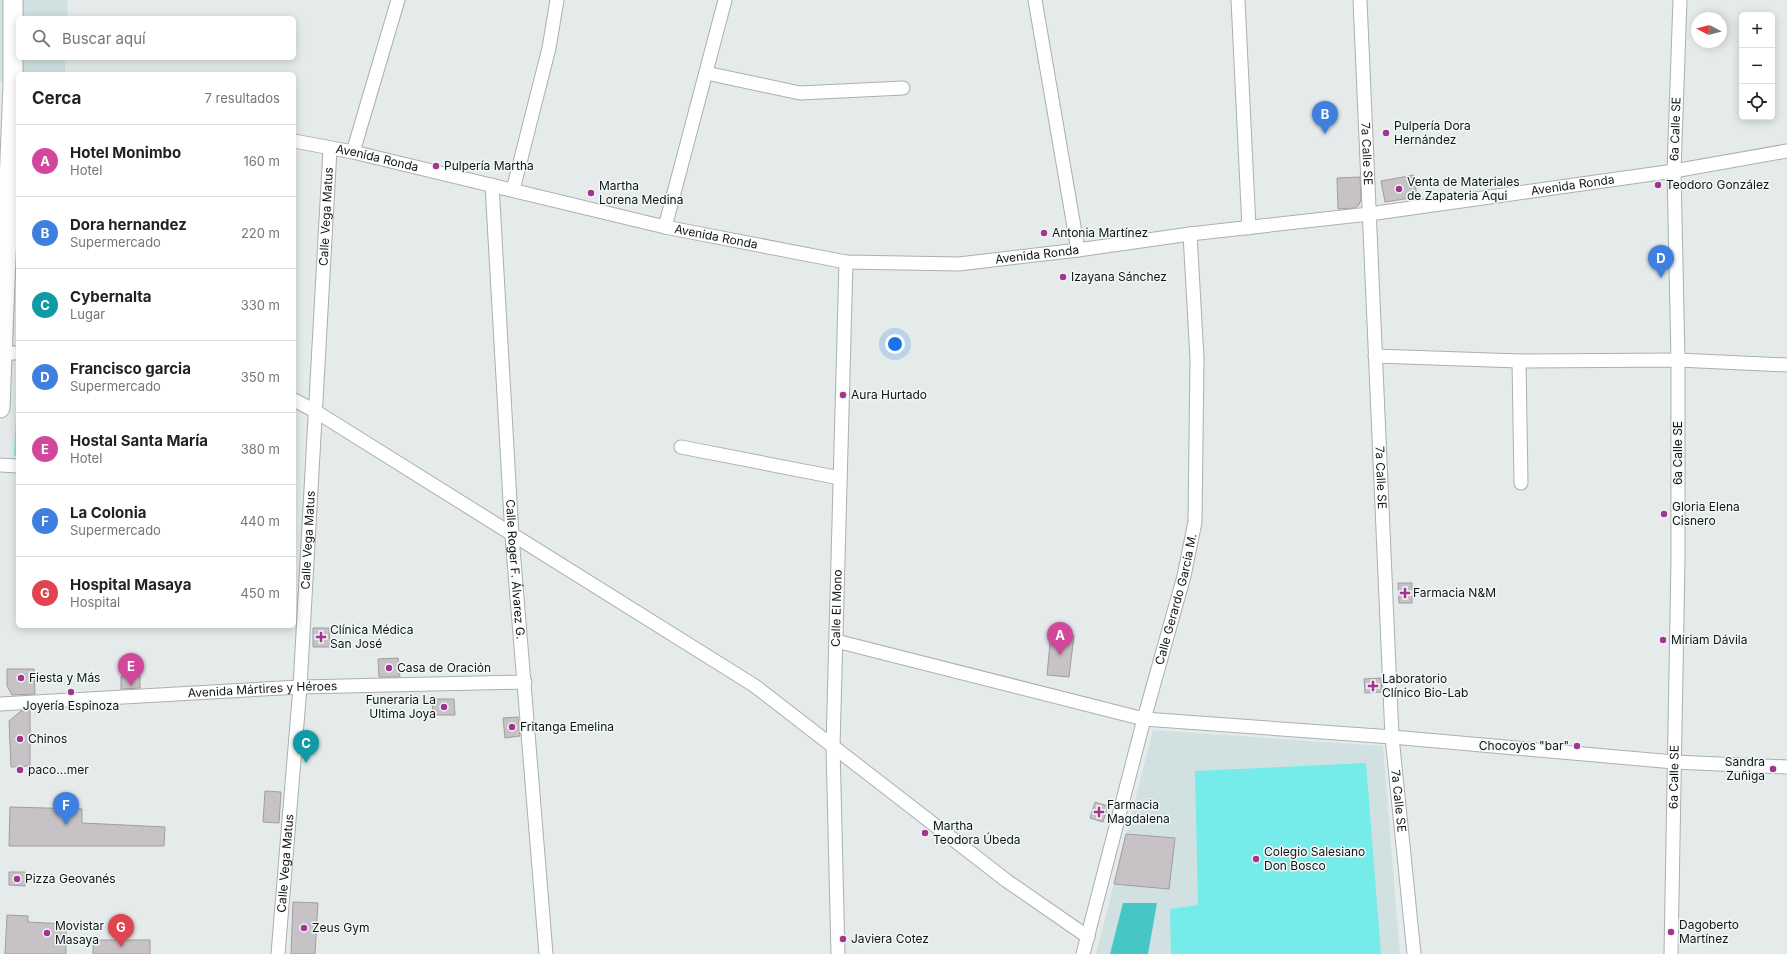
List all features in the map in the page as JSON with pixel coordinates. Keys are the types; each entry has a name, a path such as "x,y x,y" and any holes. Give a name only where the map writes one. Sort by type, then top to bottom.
{"street":[{"path":"0,408 0,388 10,353 10,84 12,0"},
{"path":"353,152 397,0"},
{"path":"513,190 549,48 557,0"},
{"path":"665,227 725,0"},
{"path":"1035,0 1078,250"},
{"path":"1238,0 1249,228"},
{"name":"7a Calle SE","path":"1360,0 1392,737 1414,954"},
{"name":"6a Calle SE","path":"1671,954 1678,560 1678,360 1674,171 1680,0"},
{"path":"706,73 800,93 903,88"},
{"name":"Avenida Ronda","path":"296,142 353,152 665,227 846,262 959,264 1078,250 1190,234 1369,214 1674,171 1787,151"},
{"name":"Calle Vega Matus","path":"278,954 300,687 330,149"},
{"name":"Calle Roger F. Álvarez G.","path":"492,185 512,536 546,954"},
{"name":"Calle Gerardo García M.","path":"1083,954 1144,719 1184,576 1195,522 1197,358 1190,234"},
{"name":"Calle El Mono","path":"838,954 833,746 846,262"},
{"path":"1375,356 1519,361 1678,360 1787,365"},
{"path":"1519,361 1521,483"},
{"path":"296,401 315,411 512,536 755,686 1007,881 1088,938"},
{"path":"681,447 840,478"},
{"path":"0,465 16,466"},
{"path":"836,641 1144,719 1392,737 1674,762 1787,767"},
{"name":"Avenida Mártires y Héroes","path":"0,704 300,687 525,682"}],"shaded area":[{"path":"0,0 67,0 68,16 16,16 16,60 65,60 65,72 16,72 16,85 0,81"},
{"path":"16,416 16,456 14,456"},
{"name":"Colegio Salesiano Don Bosco","path":"1153,730 1383,746 1400,954 1096,954"},
{"path":"1366,763 1381,954 1171,954 1170,909 1198,905 1195,771"},
{"path":"1123,903 1157,903 1148,954 1110,954"}],"building":[{"name":"Venta de Materiales de Zapateria Aqui","path":"1414,175 1417,197 1385,202 1381,181"},
{"path":"1360,177 1361,199 1359,205 1355,208 1338,209 1337,178"},
{"name":"Farmacia N&M","path":"1398,583 1412,583 1412,603 1399,603"},
{"name":"Clínica Médica San José","path":"313,628 329,628 330,647 313,647"},
{"path":"1051,632 1074,635 1069,677 1047,675"},
{"name":"Casa de Oración","path":"398,658 400,677 379,677 378,659"},
{"name":"Fiesta y Más","path":"7,669 34,669 35,694 12,695 7,686"},
{"path":"121,676 140,676 140,688 121,689"},
{"name":"Laboratorio Clínico Bio-Lab","path":"1381,678 1382,692 1365,693 1364,679"},
{"name":"Funeraria La Ultima Joya","path":"432,699 454,699 455,715 433,715"},
{"path":"30,710 30,766 11,767 9,721 21,711"},
{"name":"Fritanga Emelina","path":"518,717 520,736 505,738 503,718"},
{"path":"265,791 281,792 279,823 263,822"},
{"name":"Farmacia Magdalena","path":"1095,802 1108,806 1103,822 1090,818"},
{"path":"10,807 82,809 82,823 165,827 164,846 9,846"},
{"path":"1126,834 1175,838 1169,889 1114,884"},
{"name":"Pizza Geovanés","path":"9,872 25,872 25,886 9,885"},
{"name":"Zeus Gym","path":"293,902 318,903 315,954 291,954"},
{"path":"7,915 28,916 28,922 66,924 66,954 5,954"},
{"path":"93,940 150,940 150,954 93,954"}],"place":[{"name":"Pulpería Dora Hernández","path":"1386,133"},
{"name":"Dora hernandez","path":"1325,134"},
{"name":"Pulpería Martha","path":"436,166"},
{"name":"Teodoro González","path":"1658,185"},
{"name":"Venta de Materiales de Zapateria Aqui","path":"1399,189"},
{"name":"Martha Lorena Medina","path":"591,193"},
{"name":"Antonia Martínez","path":"1044,233"},
{"name":"Izayana Sánchez","path":"1063,277"},
{"name":"Francisco garcia","path":"1661,278"},
{"name":"Aura Hurtado","path":"843,395"},
{"name":"Gloria Elena Cisnero","path":"1664,514"},
{"name":"Farmacia N&M","path":"1405,593"},
{"name":"Clínica Médica San José","path":"321,637"},
{"name":"Míriam Dávila","path":"1663,640"},
{"name":"Hotel Monimbo","path":"1060,655"},
{"name":"Casa de Oración","path":"389,668"},
{"name":"Fiesta y Más","path":"21,678"},
{"name":"Hostal Santa María","path":"131,686"},
{"name":"Laboratorio Clínico Bio-Lab","path":"1373,686"},
{"name":"Joyería Espinoza","path":"71,692"},
{"name":"Funeraria La Ultima Joya","path":"444,707"},
{"name":"Fritanga Emelina","path":"512,727"},
{"name":"Chinos","path":"20,739"},
{"name":"Chocoyos \"bar\"","path":"1577,746"},
{"name":"Cybernalta","path":"306,763"},
{"name":"Sandra Zuñiga","path":"1773,769"},
{"name":"paco...mer","path":"20,770"},
{"name":"Farmacia Magdalena","path":"1099,812"},
{"name":"La Colonia","path":"66,825"},
{"name":"Martha Teodora Úbeda","path":"925,833"},
{"name":"Colegio Salesiano Don Bosco","path":"1256,859"},
{"name":"Pizza Geovanés","path":"17,879"},
{"name":"Zeus Gym","path":"304,928"},
{"name":"Dagoberto Martínez","path":"1671,932"},
{"name":"Movistar Masaya","path":"47,933"},
{"name":"Javiera Cotez","path":"843,939"},
{"name":"Hospital Masaya","path":"121,947"}]}
